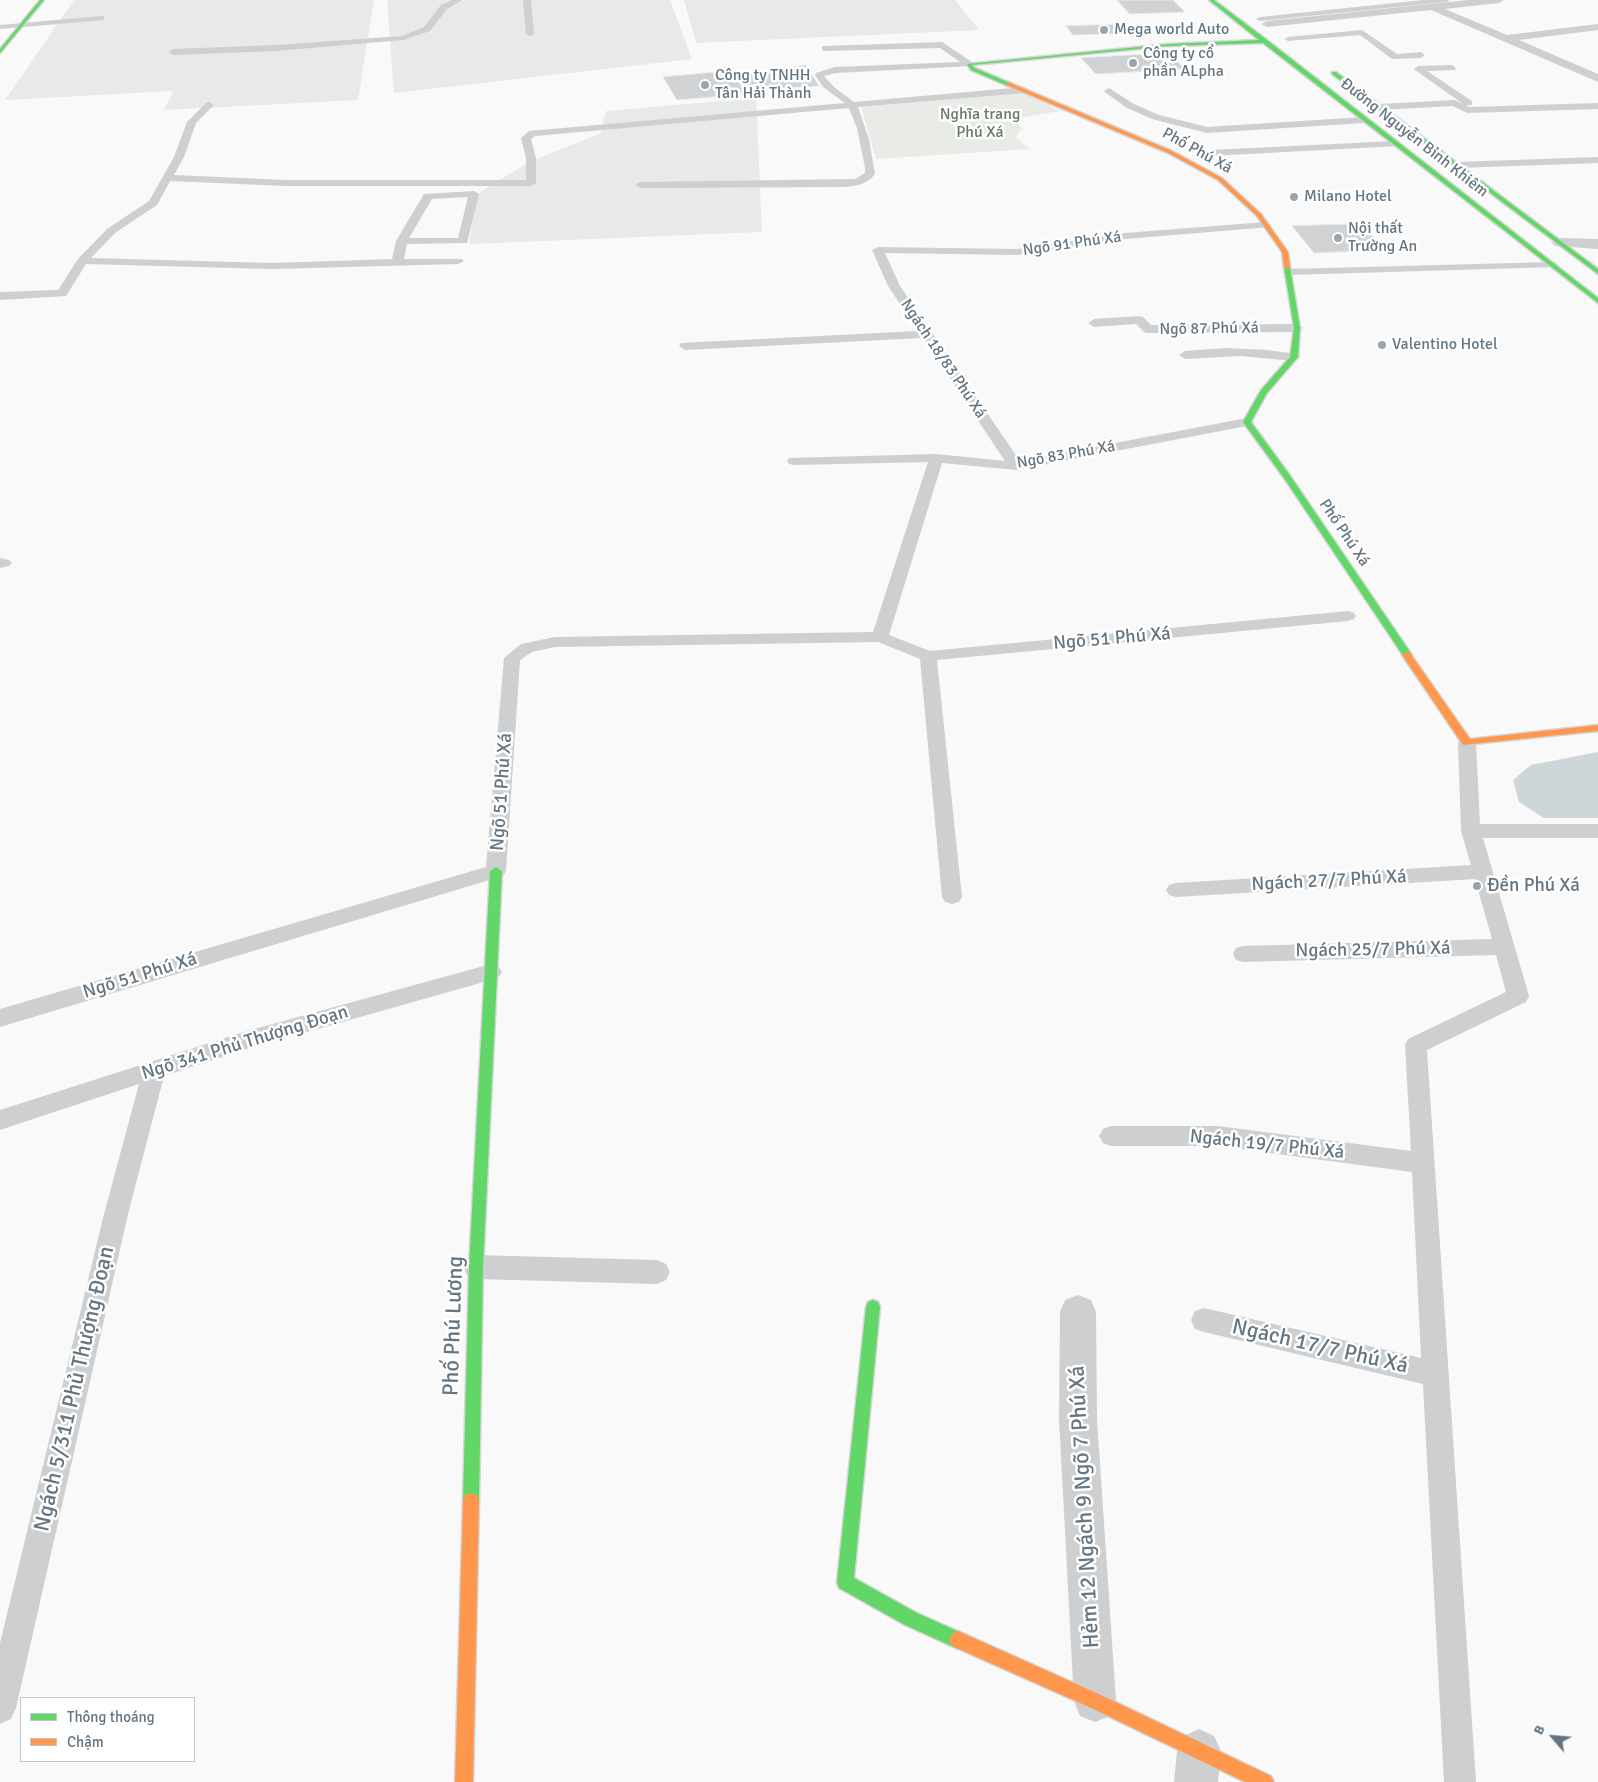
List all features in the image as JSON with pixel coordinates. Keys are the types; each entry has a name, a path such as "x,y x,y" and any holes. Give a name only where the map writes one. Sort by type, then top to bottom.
{"main road":[{"path":"0,52 42,0"},
{"name":"Đường Nguyễn Bỉnh Khiêm","path":"1211,0 1598,301"},
{"path":"1260,19 1303,50"},
{"path":"969,64 1169,45 1288,39"},
{"name":"Phố Phú Xá","path":"969,64 973,69 1170,152 1220,180 1260,215 1285,252 1297,328 1294,357"},
{"path":"1326,67 1598,272"},
{"path":"1247,422 1264,392 1294,357"},
{"name":"Phố Phú Xá","path":"1247,422 1292,485 1467,743"},
{"path":"1467,743 1598,728"},
{"name":"Phố Phú Lương","path":"464,1782 476,1267 496,871"},
{"path":"873,1307 845,1582 911,1619 1095,1701 1198,1767 1265,1782"}],"street":[{"path":"1260,19 1433,8 1499,0"},
{"path":"1433,8 1509,38 1598,78"},
{"path":"1509,38 1598,27"},
{"path":"1560,244 1598,244"},
{"name":"Hẻm 12 Ngách 9 Ngõ 7 Phú Xá","path":"1078,1312 1078,1419 1095,1701"}],"lane":[{"path":"173,52 285,47 403,38 427,30 444,7 458,0"},
{"path":"527,0 530,34"},
{"path":"1260,19 1446,0"},
{"path":"0,27 101,18"},
{"path":"1288,39 1362,32 1396,57 1421,55"},
{"path":"824,48 942,45 969,64"},
{"path":"640,185 845,184 866,179 870,174 870,169 863,133 853,106 832,91 819,74 835,70 969,64"},
{"path":"1379,107 1469,103 1418,69 1452,68"},
{"path":"167,178 285,183 531,183 531,158 526,138 532,133 1024,90"},
{"path":"1109,91 1118,100 1152,115 1208,130 1364,120"},
{"path":"1455,104 1467,110 1598,106"},
{"path":"0,296 62,293 82,261 111,231 154,202 179,157 192,122 209,105"},
{"path":"1211,153 1395,144"},
{"path":"1457,165 1598,160"},
{"path":"397,264 402,241 428,196 474,194 463,241 402,241"},
{"name":"Ngõ 91 Phú Xá","path":"878,250 1017,252 1125,236 1266,225"},
{"name":"Ngách 18/83 Phú Xá","path":"878,250 894,286 1016,466"},
{"path":"82,261 272,266 458,261"},
{"path":"1288,272 1552,265"},
{"name":"Ngõ 87 Phú Xá","path":"1094,323 1138,320 1148,329 1297,328"},
{"path":"685,346 926,334"},
{"path":"1185,355 1210,352 1254,351 1294,357"},
{"name":"Ngõ 83 Phú Xá","path":"794,461 936,458 1016,466 1247,422"},
{"path":"880,638 936,458"},
{"name":"Ngõ 51 Phú Xá","path":"0,1018 496,871 512,658 527,648 555,642 880,638 928,656 1348,616"},
{"path":"928,656 952,897"},
{"path":"1460,1782 1416,1045 1518,996 1471,831 1467,743"},
{"path":"1471,831 1598,831"},
{"name":"Ngách 27/7 Phú Xá","path":"1176,890 1482,871"},
{"name":"Ngách 25/7 Phú Xá","path":"1243,954 1504,947"},
{"name":"Ngõ 341 Phủ Thượng Đoạn","path":"0,1120 246,1040 491,972"},
{"name":"Ngách 5/311 Phủ Thượng Đoạn","path":"0,1708 116,1214 154,1071"},
{"name":"Ngách 19/7 Phú Xá","path":"1111,1136 1218,1136 1423,1163"},
{"path":"476,1267 657,1272"},
{"name":"Ngách 17/7 Phú Xá","path":"1204,1320 1436,1374"}],"shaded area":[{"path":"74,0 374,0 358,100 164,110 173,91 5,100"},
{"path":"387,0 670,0 692,59 394,93"},
{"path":"684,0 955,0 979,30 696,43"},
{"path":"806,65 819,86 747,91 742,73"},
{"path":"756,98 762,232 469,244 477,194 529,162 601,133 606,111"},
{"path":"1598,752 1598,818 1544,818 1519,802 1513,780 1531,765"}],"green space":[{"name":"Nghĩa trang Phú Xá","path":"1021,92 1060,111 1019,118 1015,122 1023,129 1020,130 1016,138 1030,149 876,159 861,107"}],"building":[{"path":"1117,0 1173,0 1185,12 1130,14"},
{"name":"Mega world Auto","path":"1134,24 1143,33 1073,35 1066,26"},
{"name":"Công ty cổ phần ALpha","path":"1168,53 1185,69 1096,74 1081,58"},
{"name":"Công ty TNHH Tân Hải Thành","path":"731,71 747,94 677,100 663,77"},
{"name":"Nội thất Trường An","path":"1361,224 1386,250 1314,253 1292,226"}],"traffic: fast":[{"path":"0,52 42,0"},
{"path":"1211,0 1598,301"},
{"path":"1008,84 973,69 969,64 1169,45 1265,41"},
{"path":"1334,73 1598,272"},
{"path":"1287,267 1297,328 1294,357 1264,392 1247,422 1287,477 1407,655"},
{"path":"471,1501 476,1267 496,871"},
{"path":"873,1307 845,1582 911,1619 958,1640"}],"traffic: slow":[{"path":"1008,84 1170,152 1220,179 1259,215 1285,252 1287,267"},
{"path":"1407,655 1467,743 1598,728"},
{"path":"464,1782 471,1501"},
{"path":"958,1640 1095,1701 1265,1782"}],"place":[{"name":"Mega world Auto","path":"1104,30"},
{"name":"Công ty cổ phần ALpha","path":"1133,63"},
{"name":"Công ty TNHH Tân Hải Thành","path":"705,85"},
{"name":"Milano Hotel","path":"1294,197"},
{"name":"Nội thất Trường An","path":"1338,238"},
{"name":"Valentino Hotel","path":"1382,345"},
{"name":"Đền Phú Xá","path":"1477,886"}]}
